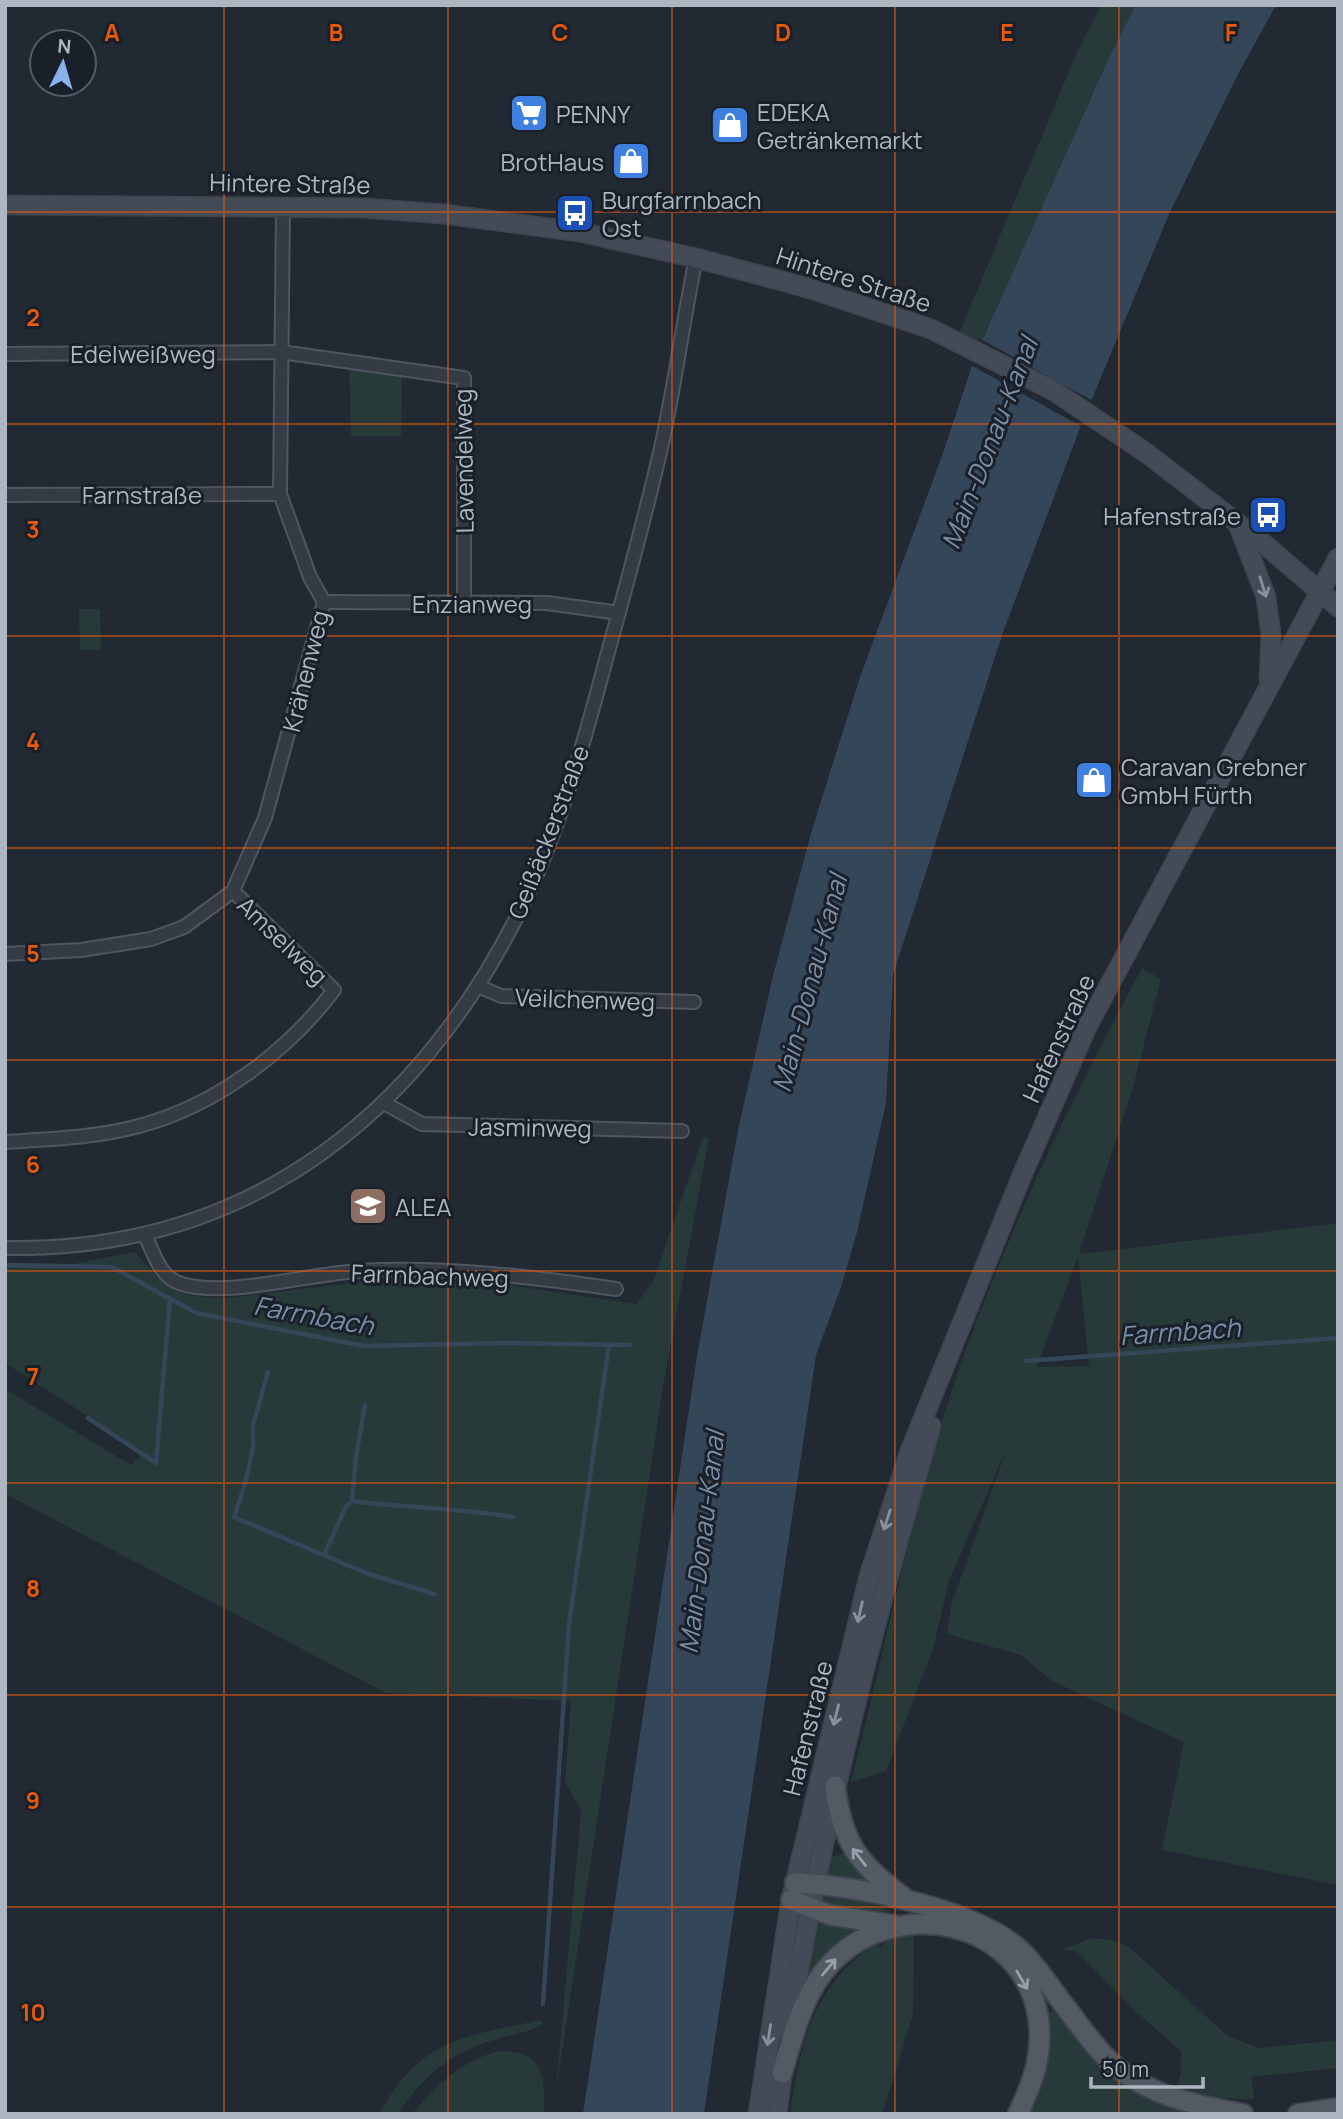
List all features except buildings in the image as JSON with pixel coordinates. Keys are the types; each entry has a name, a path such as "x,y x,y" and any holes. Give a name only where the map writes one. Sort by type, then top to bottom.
{"main road":[{"name":"Hintere Straße","path":"5,205 373,208 457,216 580,232 696,258 808,288 931,329 1054,391 1145,452 1319,588 1338,607"},
{"path":"1238,524 1266,597 1270,635 1269,683"},
{"name":"Hafenstraße","path":"758,2114 800,1889 869,1576 910,1451 1023,1173 1087,1027 1319,588 1338,558"},
{"name":"Hafenstraße","path":"800,1889 835,1786 886,1580 946,1365"},
{"path":"835,1786 839,1819 850,1845 874,1876 910,1902"},
{"path":"800,1889 910,1902 978,1923 1020,1950 1114,2066 1139,2082 1194,2106 1243,2114"},
{"path":"777,2114 809,1909 800,1889"},
{"path":"809,1909 895,1925 924,1922 953,1927 979,1938 1001,1952 1017,1970 1038,2015 1040,2050 1035,2077 1018,2114"},
{"path":"782,2073 801,2011 831,1964 847,1948 895,1925"},
{"path":"1298,2114 1338,2108"}],"street":[{"name":"Krähenweg","path":"233,891 265,818 324,602 310,577 280,494 283,206"},
{"name":"Geißäckerstraße","path":"5,1248 71,1247 145,1235 204,1217 290,1176 342,1140 384,1103 453,1022 478,986 529,891 559,817 584,741 660,450 696,258"},
{"name":"Edelweißweg","path":"5,354 281,352"},
{"name":"Lavendelweg","path":"281,352 464,378 464,602"},
{"name":"Farnstraße","path":"5,495 280,494"},
{"name":"Enzianweg","path":"324,602 547,603 619,613"},
{"path":"5,954 82,950 150,939 184,926 233,891"},
{"name":"Amselweg","path":"5,1142 83,1138 140,1126 196,1104 254,1069 314,1016 334,990 233,891"},
{"name":"Veilchenweg","path":"478,986 501,996 694,1002"},
{"name":"Jasminweg","path":"384,1103 422,1124 682,1131"},
{"name":"Farrnbachweg","path":"145,1235 160,1270 180,1284 254,1286 330,1274 393,1271 487,1275 616,1289"}],"shaded area":[{"path":"1101,5 1136,5 1112,51 976,354 957,343 962,326 1078,50"},
{"path":"349,367 402,374 401,436 351,436"},
{"path":"79,609 100,609 101,650 80,650"},
{"path":"1142,968 1161,979 1133,1087 1079,1254 1338,1223 1338,1885 1162,1850 1184,1742 1052,1681 1021,1655 947,1634 951,1605 1007,1448 949,1581 933,1649 886,1771 851,1782 914,1523 956,1378 1028,1198 1083,1081","holes":["1078,1257 1089,1366 1037,1367"]},
{"path":"703,1136 709,1139 663,1387 556,2091 581,1811 565,1782 571,1701 386,1693 5,1494 5,1389 131,1465 144,1452 5,1363 5,1267 63,1266 135,1252 165,1284 185,1294 211,1298 384,1279 509,1285 636,1304 654,1280"},
{"path":"847,1852 869,1884 824,1877 823,1860"},
{"path":"819,1897 857,1900 894,1912 841,1909 819,1902"},
{"path":"814,1923 859,1923 862,1930 805,1980"},
{"path":"914,1933 913,2015 882,2114 790,2114 805,2040 813,2018 837,1978 876,1944 881,1947 889,1937"},
{"path":"1092,1938 1112,1940 1129,1947 1229,2037 1260,2048 1338,2040 1338,2068 1251,2077 1255,2099 1213,2098 1176,2089 1181,2074 1181,2051 1137,2013 1077,1952 1064,1949 1055,1952"},
{"path":"1051,2011 1058,2011 1181,2113 1027,2114 1039,2091 1046,2067 1047,2017"},
{"path":"540,2020 543,2023 533,2029 466,2050 429,2077 398,2114 379,2114 411,2069 428,2055 466,2037"},
{"path":"499,2051 525,2055 539,2068 544,2088 544,2114 412,2114 461,2067"}],"water":[{"name":"Main-Donau-Kanal","path":"1136,5 1276,5 1237,76 1170,212 1081,425 1002,635 893,975 886,1103 856,1236 816,1355 704,2114 583,2114 697,1356 738,1130 773,976 811,833 860,677 942,456 976,354 1112,51"}],"pier":[{"path":"979,338 1095,402 1084,428 969,364"}],"waterway":[{"name":"Farrnbach","path":"5,1265 112,1267 196,1313 364,1346 506,1343 630,1345"},
{"path":"88,1418 156,1463 170,1299"},
{"name":"Farrnbach","path":"1026,1361 1338,1338"},
{"path":"543,2004 569,1624 609,1344"},
{"path":"268,1372 253,1425 253,1447 245,1484 234,1517 366,1573 434,1594"},
{"path":"324,1555 345,1508 352,1501 365,1405"},
{"path":"352,1501 513,1517"}],"place":[{"name":"PENNY","path":"529,113"},
{"name":"EDEKA Getränkemarkt","path":"730,125"},
{"name":"BrotHaus","path":"631,161"},
{"name":"Burgfarrnbach Ost","path":"575,213"},
{"name":"Hafenstraße","path":"1268,515"},
{"name":"Caravan Grebner GmbH Fürth","path":"1094,780"},
{"name":"ALEA","path":"368,1206"}]}
